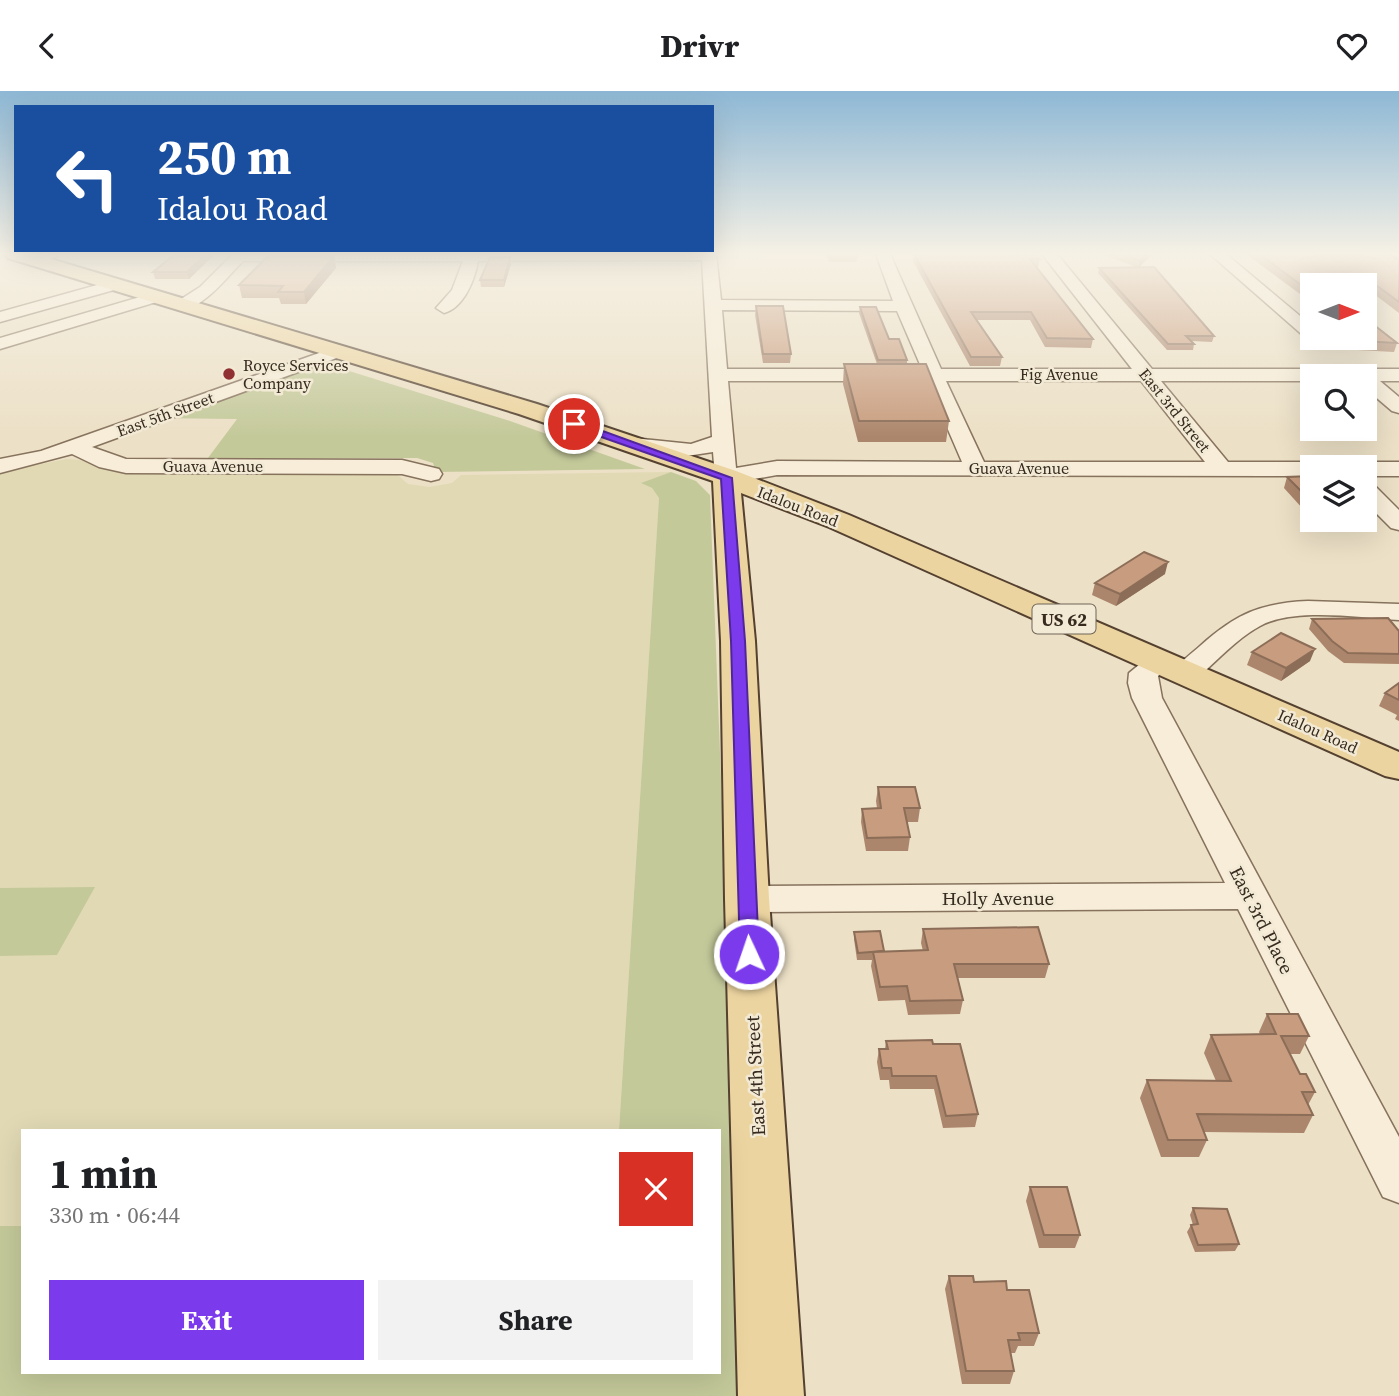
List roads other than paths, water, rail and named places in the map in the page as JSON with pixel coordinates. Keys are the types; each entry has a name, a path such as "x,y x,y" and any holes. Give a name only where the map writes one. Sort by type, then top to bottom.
{"main road":[{"name":"Idalou Road","path":"216,315 633,444 808,509 1399,767"},
{"name":"East 4th Street","path":"727,479 738,641 747,899 771,1396"}],"street":[{"path":"0,344 97,315"},
{"name":"East 4th Street","path":"713,315 727,479"},
{"path":"907,315 975,467"},
{"name":"East 3rd Street","path":"1098,315 1222,469"},
{"name":"East 5th Street","path":"74,447 335,352"},
{"path":"1343,360 1348,364"},
{"name":"Fig Avenue","path":"720,375 1300,376"},
{"name":"Fig Avenue","path":"1377,376 1399,375"},
{"path":"1377,388 1399,407"},
{"name":"Guava Avenue","path":"633,444 694,451 711,447 727,479 777,468 1300,469"},
{"path":"0,466 74,447"},
{"name":"Guava Avenue","path":"74,447 107,463 126,466 402,467 431,474"},
{"path":"1377,469 1399,469"},
{"path":"1377,501 1399,523"},
{"path":"1174,667 1259,616 1296,611 1399,611"},
{"name":"East 3rd Place","path":"1174,667 1144,673 1143,683 1147,698 1399,1182"},
{"name":"Holly Avenue","path":"747,899 1249,896"}],"place":[{"name":"Royce Services Company","path":"229,374"}]}
